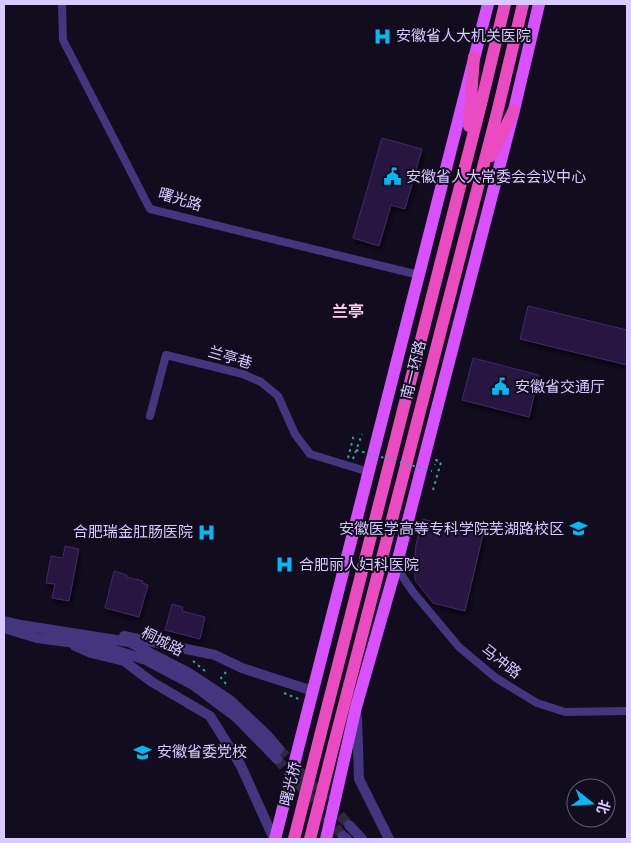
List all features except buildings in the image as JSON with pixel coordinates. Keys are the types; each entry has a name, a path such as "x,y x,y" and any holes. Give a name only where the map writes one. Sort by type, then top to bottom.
{"highway":[{"name":"南一环路","path":"320,736 505,4"},
{"name":"南一环路","path":"310,839 524,4"},
{"path":"467,159 474,57"},
{"path":"479,181 514,110"},
{"name":"曙光桥","path":"294,839 320,736"}],"main road":[{"path":"274,839 488,4"},
{"path":"326,839 356,707 396,567 514,110 538,4"}],"street":[{"name":"曙光路","path":"62,4 62,40 150,209 419,275"},
{"name":"兰亭巷","path":"150,416 166,355 243,374 261,382 278,396 295,434 310,454 369,472"},
{"name":"马冲路","path":"396,567 412,592 459,647 496,678 537,703 565,712 627,711"},
{"name":"桐城路","path":"4,621 129,642 189,673 230,700 268,736 278,754 237,718 193,684 146,660 105,647 37,638 4,628"},
{"path":"108,638 132,637 215,655 242,668 313,691"},
{"path":"65,642 91,653 124,661 152,682 210,716 241,766 274,839"},
{"path":"356,707 359,778 389,839"},
{"path":"349,825 362,839"}],"path":[{"path":"354,434 347,459 352,460 362,434"},
{"path":"356,450 432,471 436,460 441,462 433,490"},
{"path":"227,686 221,678 228,669"},
{"path":"284,692 309,704"}],"tunnel":[{"path":"279,749 349,825"},
{"path":"277,759 343,836"}],"place":[{"name":"安徽省人大机关医院","path":"382,36"},
{"name":"安徽省人大常委会会议中心","path":"392,177"},
{"name":"安徽省交通厅","path":"501,387"},
{"name":"安徽医学高等专科学院芜湖路校区","path":"578,529"},
{"name":"合肥瑞金肛肠医院","path":"207,532"},
{"name":"合肥丽人妇科医院","path":"285,565"},
{"name":"安徽省委党校","path":"143,752"}],"district":[{"name":"兰亭","path":"348,312"}]}
